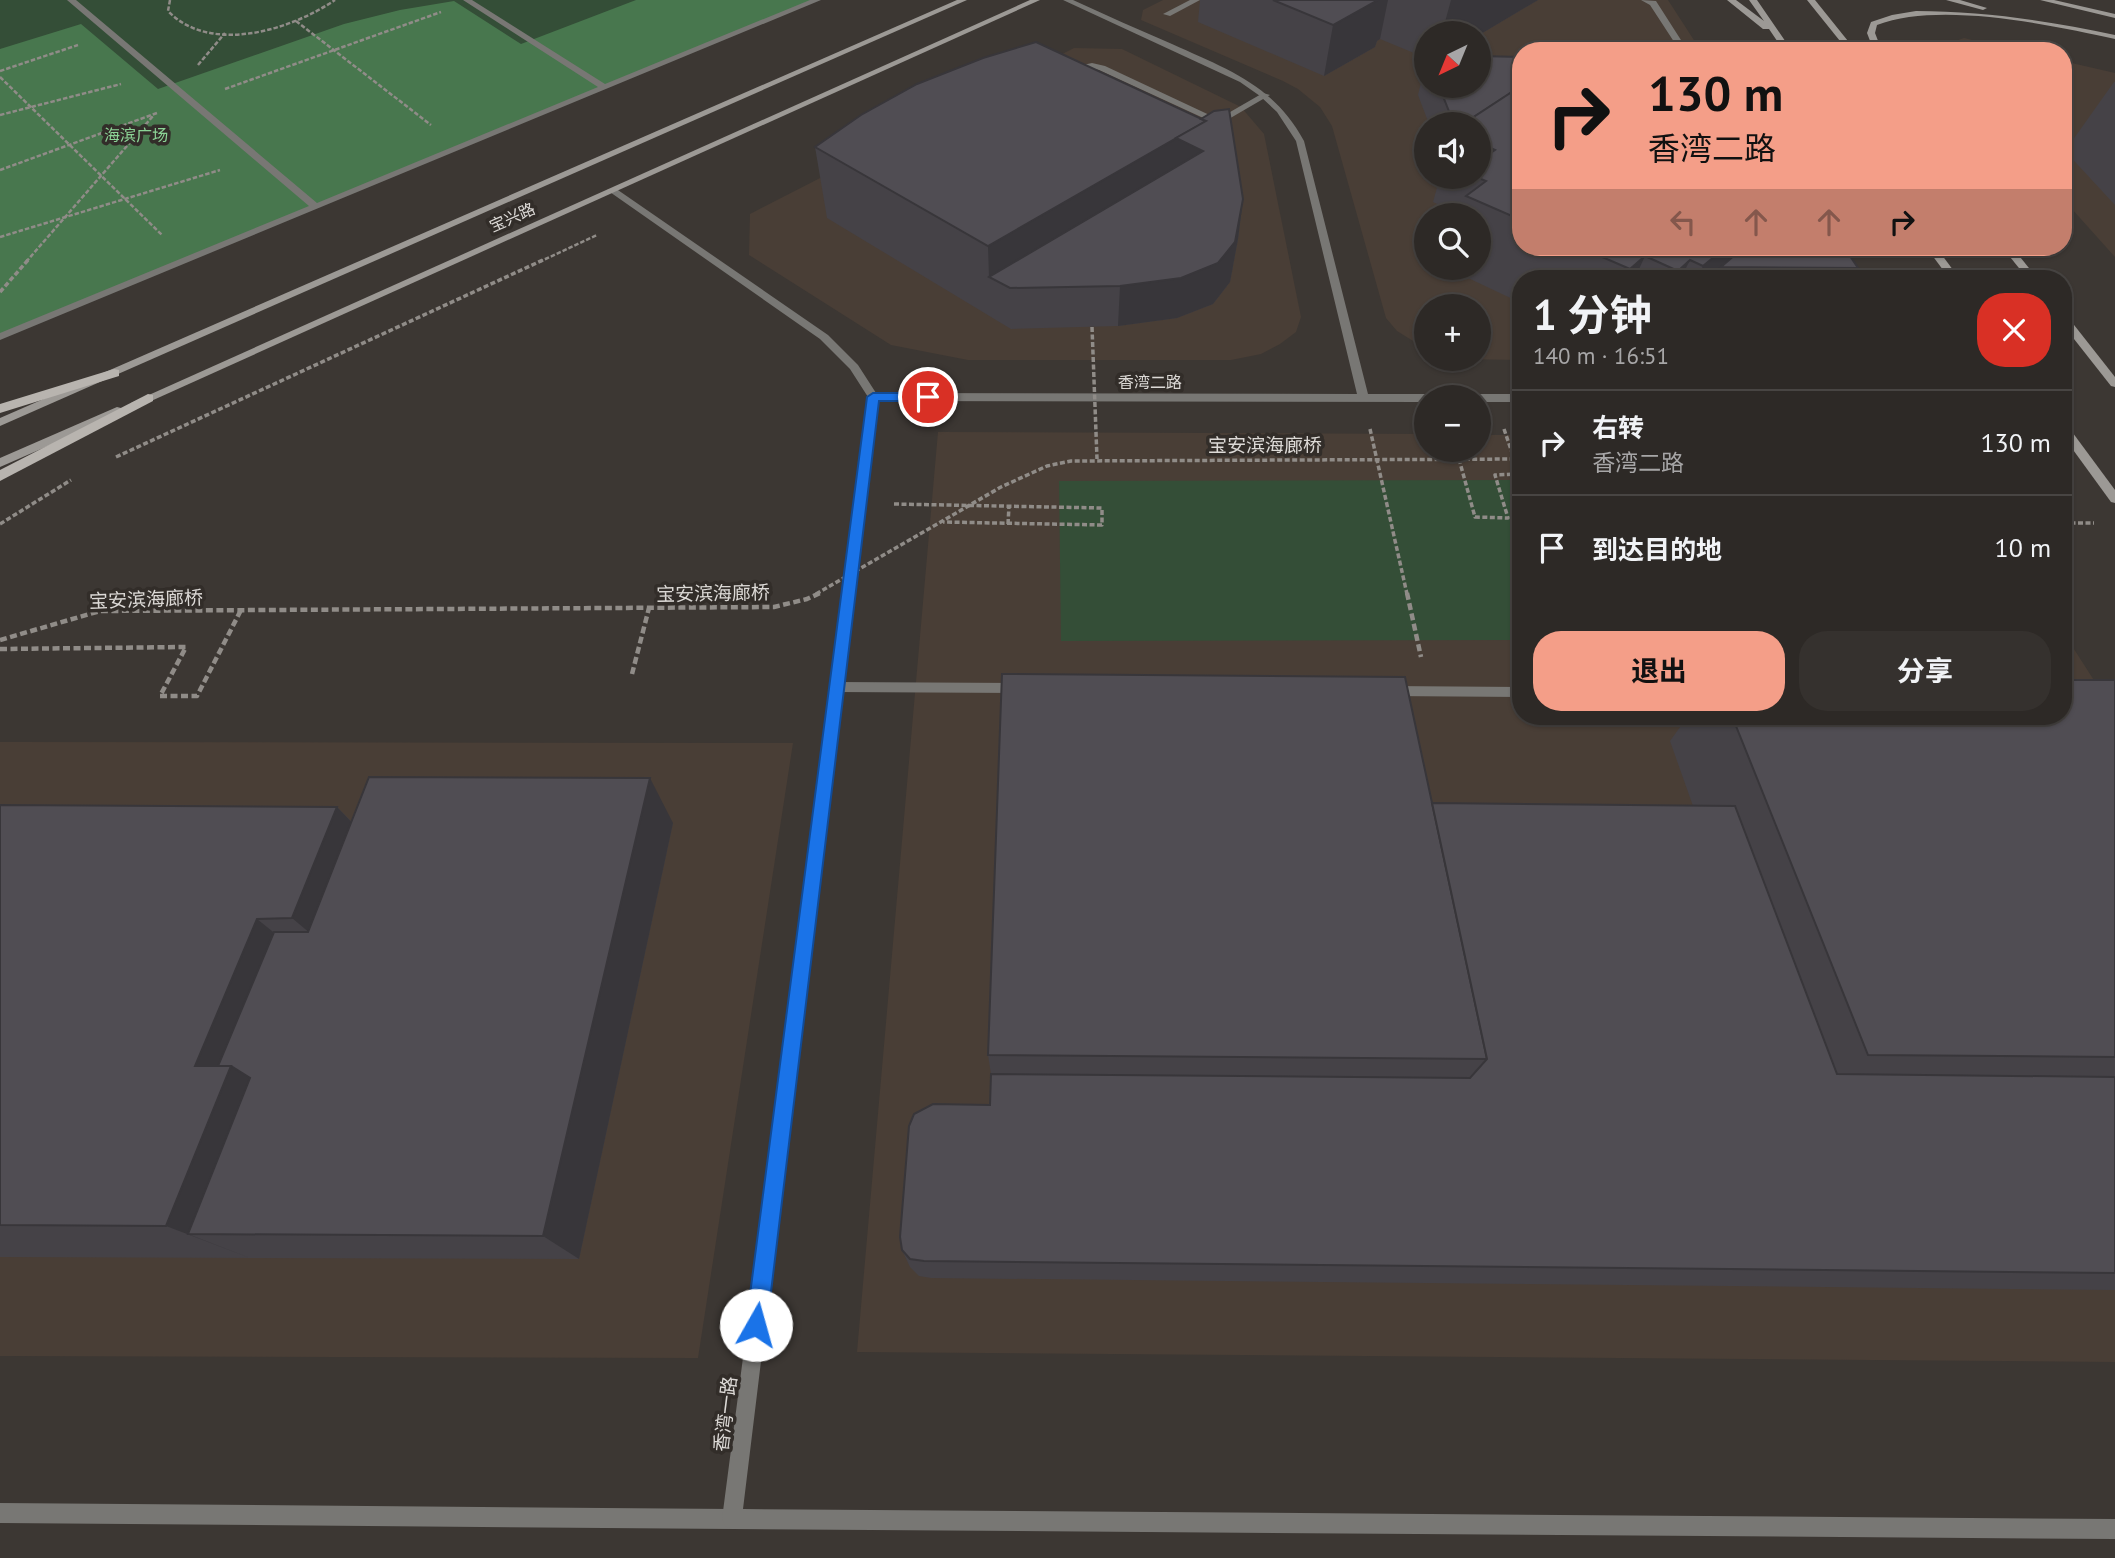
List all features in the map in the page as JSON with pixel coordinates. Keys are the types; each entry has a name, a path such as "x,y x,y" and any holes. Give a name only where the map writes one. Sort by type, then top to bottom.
{"main road":[{"name":"宝兴路","path":"0,422 963,0"},
{"name":"宝兴路","path":"0,463 1036,0"},
{"path":"1731,0 1779,37"},
{"path":"1753,0 1782,42"},
{"path":"1811,0 1845,42"},
{"path":"1950,0 2115,37"},
{"path":"2044,0 2115,16"},
{"path":"1874,42 1871,33 1874,24 1895,12 1911,10 1959,13 2086,30"},
{"path":"2014,256 2026,270"},
{"path":"2072,329 2115,384"},
{"path":"0,409 114,373"},
{"path":"0,476 148,398"},
{"path":"2072,440 2115,499"}],"street":[{"path":"71,0 316,207"},
{"path":"0,337 817,0"},
{"path":"1067,0 1231,74 1266,95 1281,108 1300,141 1363,398"},
{"path":"1167,14 1196,0"},
{"path":"1645,0 1653,3 1678,42"},
{"path":"468,1 605,88"},
{"path":"1073,68 1092,65 1102,68 1218,122"},
{"path":"1207,128 1266,95"},
{"path":"612,190 824,337 854,368 873,397"},
{"name":"香湾二路","path":"873,397 1414,398"},
{"name":"香湾一路","path":"732,1519 873,397"},
{"path":"1494,398 1512,398"},
{"path":"836,687 1029,688"},
{"path":"1374,691 1512,692"},
{"path":"0,1513 2115,1529"}],"path":[{"path":"170,0 168,11 173,20 202,32 225,33 273,28 315,13 335,0"},
{"path":"0,170 468,1"},
{"path":"296,21 461,147"},
{"path":"0,292 225,33"},
{"path":"0,71 112,34"},
{"path":"0,115 158,74"},
{"path":"0,77 187,260"},
{"path":"0,237 258,158"},
{"path":"106,461 646,213"},
{"path":"1092,327 1097,459"},
{"path":"1363,398 1429,692"},
{"path":"1494,398 1512,453"},
{"name":"宝安滨海廊桥","path":"0,640 100,611 774,607 791,604 829,589 1027,474 1071,461 1414,459"},
{"name":"宝安滨海廊桥","path":"1491,459 1512,459"},
{"path":"1460,462 1475,517 1508,518 1494,475 1512,476"},
{"path":"0,524 72,480"},
{"path":"860,504 1102,508 1102,525 943,522"},
{"path":"1008,524 1009,508"},
{"path":"632,674 649,608"},
{"path":"0,649 186,647 160,696 197,696 241,610"}],"shaded area":[{"path":"1163,0 1668,0 1695,42 1512,42 1512,256 1521,256 1521,270 1512,270 1512,360 1491,360 1491,294 1414,294 1414,342 1397,331 1386,318 1332,126 1320,107 1283,81 1141,20 1143,10"},
{"path":"1964,38 1980,42 1952,42"},
{"path":"1074,48 1122,49 1241,107 1264,134 1301,317 1296,332 1280,344 1261,354 1231,360 968,360 891,345 749,255 750,214"},
{"path":"2072,63 2115,73 2115,257 2072,209"},
{"path":"938,432 1414,434 1414,462 1491,462 1491,435 1512,435 1512,725 2072,725 2072,646 2115,713 2115,1362 857,1352"},
{"path":"0,742 793,743 698,1358 0,1356"}],"green space":[{"name":"海滨广场","path":"0,0 817,0 0,337"},
{"name":"海滨广场","path":"636,0 817,0 0,337 0,49 81,24 158,89 344,24 400,10 454,1 521,44"},
{"path":"1512,480 1512,640 1061,641 1059,481"}],"building":[{"path":"1273,0 1378,0 1333,25"},
{"path":"1036,42 1206,121 988,246 815,147 861,115 917,84 983,58"},
{"path":"1491,56 1512,57 1512,92 1481,112 1449,112 1444,98 1491,98"},
{"path":"1512,92 1512,216 1491,207 1491,203 1482,203 1466,196 1475,189 1491,189 1491,153 1495,150 1491,148 1491,112 1481,112"},
{"path":"1229,109 1243,199 1235,242 1218,263 1181,278 1120,286 1010,288 989,277 1203,151 1176,138 1206,121 1201,119 1214,111"},
{"path":"1600,256 1645,256 1630,269"},
{"path":"1645,256 1715,256 1703,266 1690,260 1676,270"},
{"path":"1734,256 1850,256 1858,268 1721,267"},
{"path":"1002,674 1405,677 1487,1059 988,1055"},
{"path":"2072,680 2115,680 2115,1057 1868,1055 1736,725 2072,725"},
{"path":"369,777 650,778 543,1236 188,1234 250,1078 231,1066 218,1066 274,932 308,932"},
{"path":"1432,803 1735,806 1837,1074 2115,1077 2115,1273 924,1261 910,1259 902,1250 900,1237 909,1126 914,1114 933,1104 990,1105 991,1074 1470,1078 1487,1059"},
{"path":"0,805 337,807 292,918 257,919 195,1066 231,1066 166,1226 0,1225"}],"route":[{"path":"756,1325 873,397 928,397"}]}
